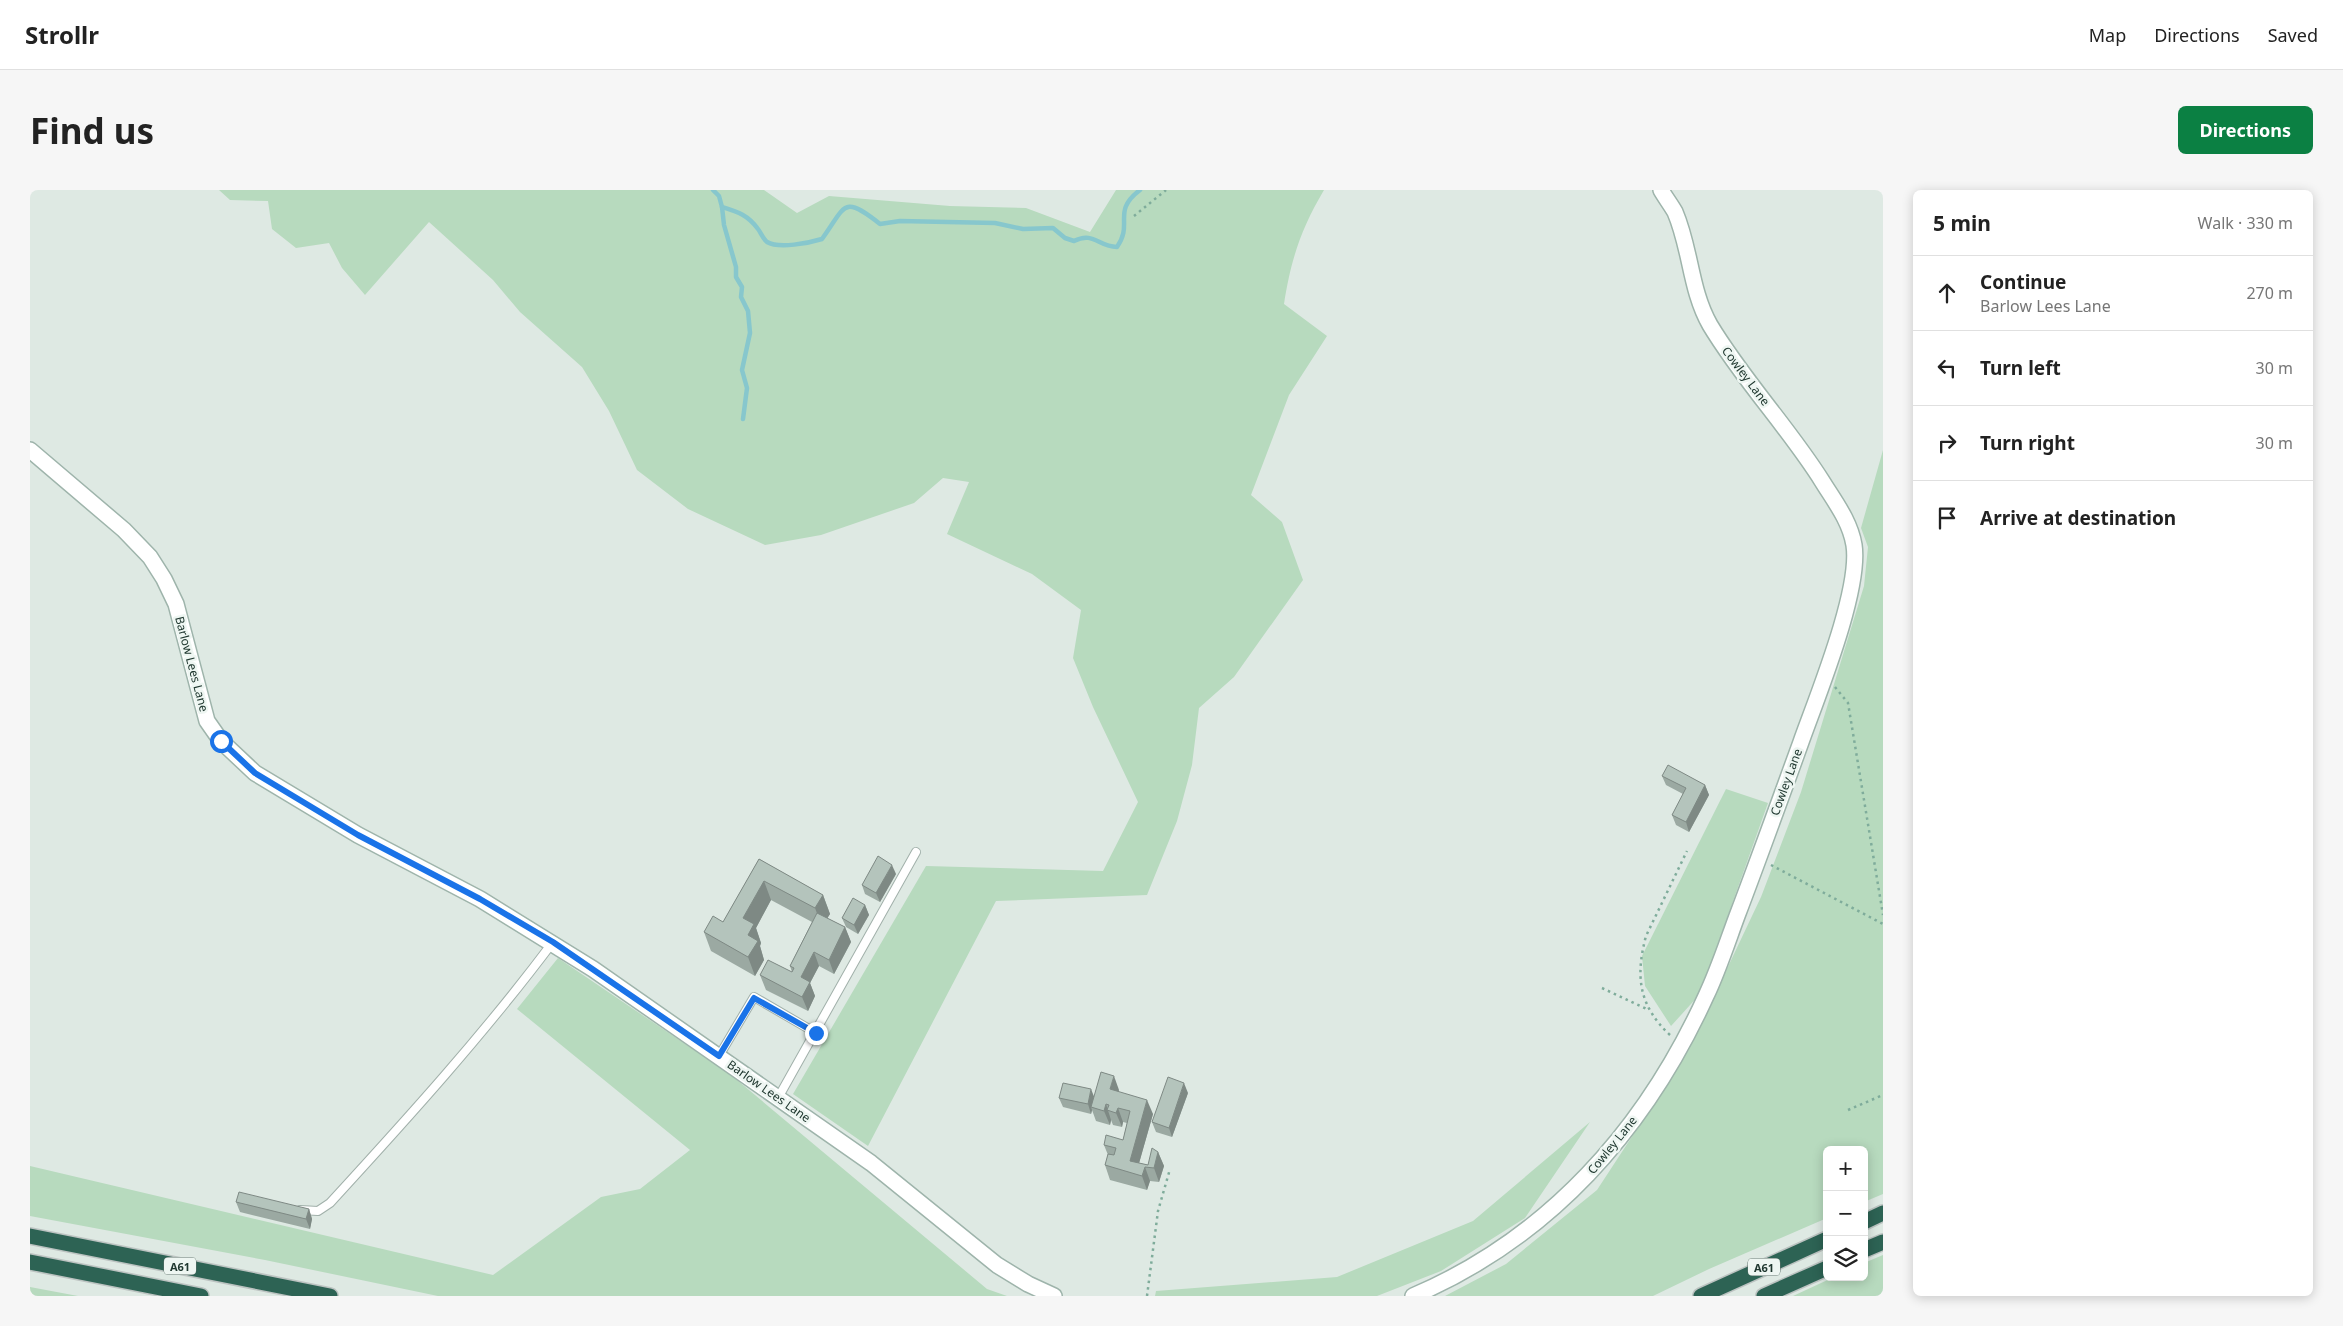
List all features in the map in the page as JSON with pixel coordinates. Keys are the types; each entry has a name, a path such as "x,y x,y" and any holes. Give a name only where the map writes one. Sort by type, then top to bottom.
{"highway":[{"path":"1868,1220 1883,1213"},
{"name":"A61","path":"30,1236 330,1296"},
{"name":"A61","path":"1701,1296 1823,1241"},
{"path":"1868,1248 1883,1242"},
{"name":"A61","path":"30,1262 201,1296"},
{"name":"A61","path":"1764,1296 1823,1270"}],"street":[{"name":"Cowley Lane","path":"1412,1296 1441,1284 1494,1254 1543,1218 1583,1181 1615,1145 1641,1110 1681,1045 1707,995 1822,683 1847,605 1855,564 1855,548 1850,526 1798,444 1724,349 1708,321 1696,298 1683,235 1674,211 1660,190"},
{"name":"Barlow Lees Lane","path":"30,450 124,530 150,557 164,579 176,604 207,721 236,756 255,773 358,835 480,899 553,942 871,1163 997,1265 1028,1284 1054,1296"}],"lane":[{"path":"778,1098 916,852"},
{"path":"290,1208 308,1212 318,1211 330,1203 436,1086 513,995 553,942"},
{"path":"719,1056 754,998 816,1033"}],"path":[{"path":"1134,216 1166,190"},
{"path":"1822,683 1838,688 1848,703 1883,915"},
{"path":"1681,1045 1660,1025 1646,1005 1640,981 1642,951 1646,936 1687,850"},
{"path":"1770,864 1883,924"},
{"path":"1602,988 1650,1011"},
{"path":"1848,1110 1883,1095"},
{"path":"1147,1296 1158,1211 1170,1169"}],"green space":[{"path":"219,190 764,190 797,213 829,196 950,206 1026,208 1090,232 1116,190 1324,190 1309,218 1298,245 1284,304 1327,336 1289,395 1251,495 1282,522 1303,580 1234,677 1199,708 1192,765 1177,821 1147,895 996,901 868,1146 793,1094 926,866 1103,871 1138,802 1093,707 1073,658 1081,610 1032,574 947,534 969,482 943,478 914,503 821,535 765,545 688,509 637,470 609,411 582,367 520,312 493,280 429,222 365,295 342,268 329,243 296,248 272,229 268,201 230,200"},
{"path":"1883,450 1883,1194 1868,1200 1868,1146 1823,1146 1823,1220 1709,1269 1653,1296 1445,1296 1506,1264 1597,1190 1688,1051 1761,897 1801,792 1864,586 1868,547 1861,528"},
{"path":"1726,789 1768,803 1700,994 1671,1026 1645,986 1642,956"},
{"path":"558,958 731,1075 987,1289 1007,1296 438,1296 265,1260 30,1216 30,1166 493,1275 601,1197 640,1189 690,1150 517,1009"},
{"path":"1590,1122 1525,1218 1441,1271 1377,1296 1155,1296 1156,1291 1337,1277 1473,1221"},
{"path":"1883,1255 1883,1296 1793,1296 1825,1281 1868,1281 1868,1261"},
{"path":"30,1287 78,1296 30,1296"}],"building":[{"path":"1668,765 1705,785 1686,822 1672,815 1686,788 1662,776"},
{"path":"878,856 892,865 876,893 862,885"},
{"path":"759,859 823,895 815,908 764,881 743,918 754,924 748,935 758,941 748,957 704,932 713,916 723,922"},
{"path":"853,898 865,905 854,925 842,918"},
{"path":"817,913 845,927 829,960 814,952 801,977 810,982 802,997 760,975 768,960 792,972 794,968 790,966"},
{"path":"1101,1072 1114,1076 1110,1089 1147,1100 1130,1161 1148,1165 1152,1148 1158,1152 1154,1168 1145,1167 1142,1176 1105,1165 1108,1154 1114,1155 1116,1148 1104,1145 1106,1135 1123,1140 1130,1111 1118,1108 1116,1113 1107,1110 1109,1105 1106,1104 1104,1111 1091,1107"},
{"path":"1168,1077 1184,1083 1169,1128 1152,1122"},
{"path":"1063,1083 1091,1089 1088,1104 1059,1098"},
{"path":"239,1192 309,1209 306,1219 236,1202"}],"waterway":[{"path":"713,190 719,196 722,207 738,212 746,217 754,224 767,242 779,245 802,244 822,239 841,212 851,207 858,209 880,224 900,221 995,223 1023,229 1053,228 1065,238 1074,241 1086,238 1117,247 1124,231 1124,211 1131,198 1140,190"},
{"path":"722,207 724,225 736,267 736,277 742,287 741,297 748,311 750,333 742,370 747,388 743,419"}],"route":[{"path":"221,741 255,773 358,835 480,899 553,942 719,1056 754,998 816,1033"}]}
